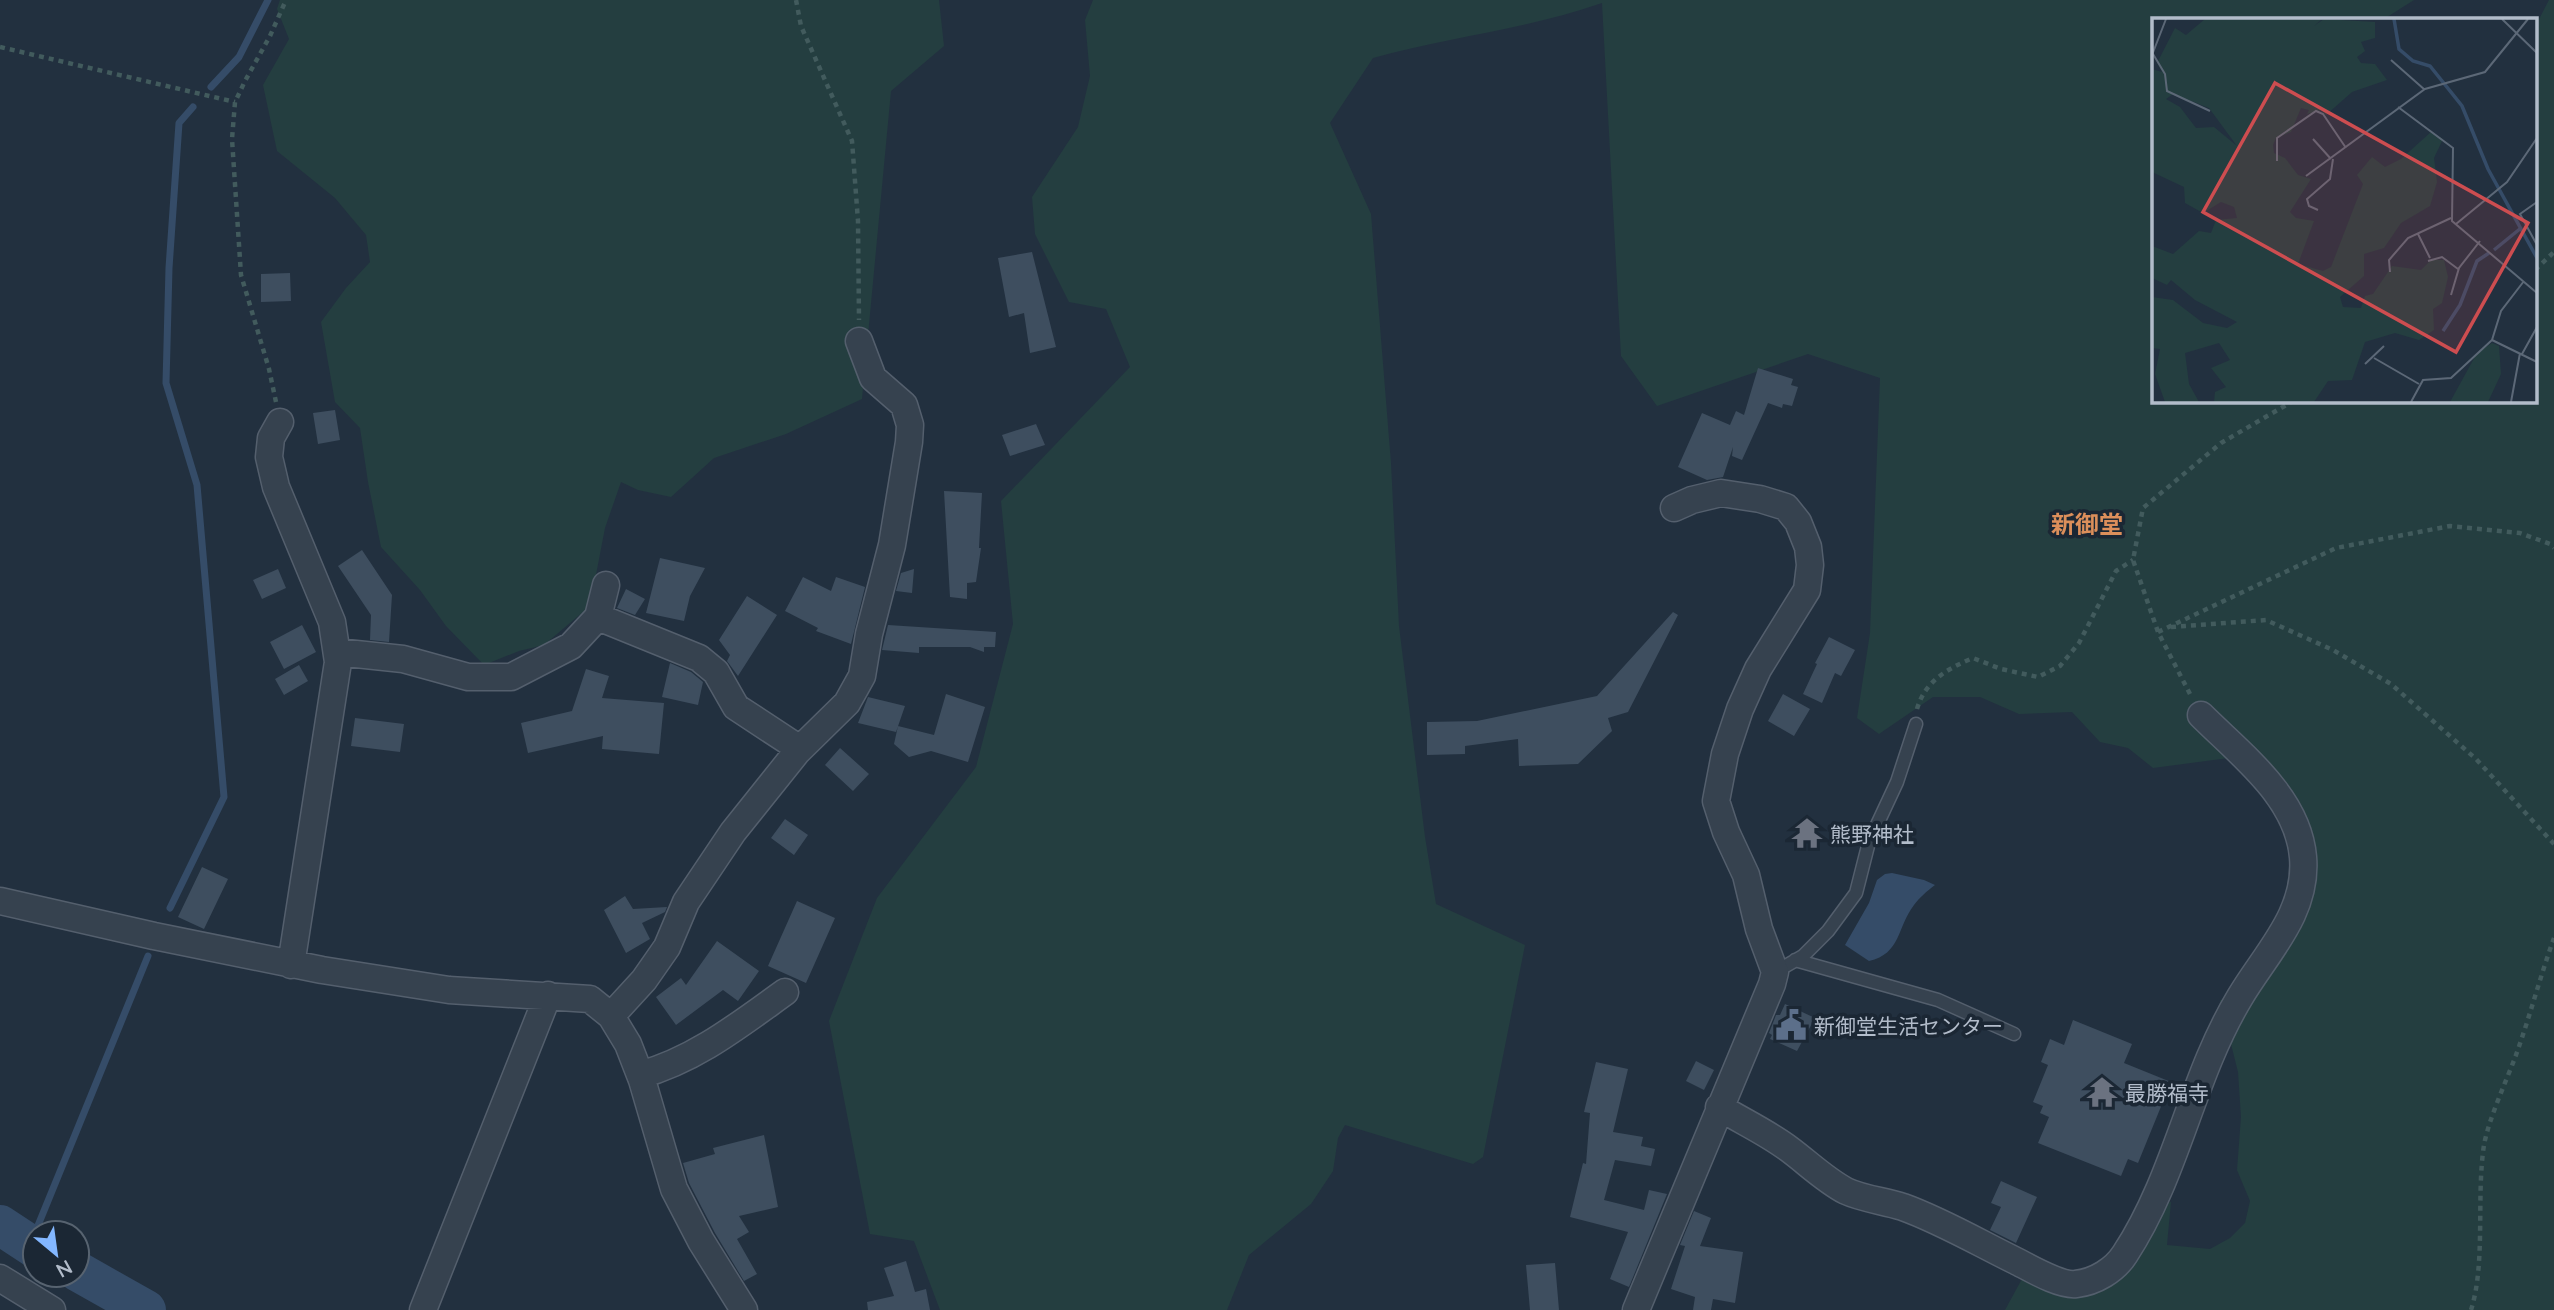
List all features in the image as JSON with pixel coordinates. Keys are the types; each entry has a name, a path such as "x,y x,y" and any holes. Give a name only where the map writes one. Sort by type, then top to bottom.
{"street":[{"path":"611,1016 644,980 667,947 686,902 733,832 800,749 847,703 862,676 869,634 892,545 910,425 904,405 873,378 859,341"},
{"path":"280,422 271,438 270,457 276,487 332,622 337,652 330,719 291,965"},
{"path":"1636,1310 1772,984 1785,966 1759,929 1746,875 1726,832 1716,801 1725,754 1740,709 1758,669 1807,590 1810,565 1808,547 1798,522 1786,507 1760,499 1721,493 1692,500 1675,508"},
{"path":"337,652 403,659 468,677 511,677 571,646 598,617 606,585"},
{"path":"598,617 699,658 716,673 736,707 800,749"},
{"path":"1719,1107 1788,1148 1814,1170 1847,1191 1904,1207 2044,1275 2071,1284 2089,1282 2115,1267 2125,1254 2166,1175 2196,1088 2214,1049 2240,997 2285,930 2300,893 2303,858 2298,827 2272,785 2201,715"},
{"path":"0,901 291,965 449,990 590,999 611,1016 628,1044 674,1189 701,1241 744,1310"},
{"path":"640,1075 659,1070 709,1046 785,992"},
{"path":"423,1310 548,995"},
{"path":"0,1278 52,1310"}],"lane":[{"path":"1785,966 1803,956 1828,931 1856,893 1869,842 1897,782 1916,724"},
{"path":"1785,966 1938,1000 2014,1034"}],"path":[{"path":"280,422 269,369 241,275 232,139 235,102 286,0"},
{"path":"796,0 801,26 852,141 858,222 859,341"},
{"path":"0,47 235,102"},
{"path":"2536,269 2554,253"},
{"path":"2201,715 2158,632 2133,560 2143,508 2221,443 2291,402"},
{"path":"2158,632 2336,548 2450,526 2520,533 2554,548"},
{"path":"1916,724 1917,706 1929,683 1973,658 2001,669 2038,677 2060,666 2079,643 2116,571 2133,560"},
{"path":"2171,627 2266,620 2333,650 2391,684 2476,759 2554,844"},
{"path":"2471,1310 2478,1258 2480,1179 2484,1143 2532,1010 2540,976 2554,938"}],"green space":[{"path":"280,0 939,0 944,46 891,91 862,399 786,434 714,458 671,497 638,490 621,482 605,528 590,606 544,645 519,651 484,665 446,626 420,590 381,547 360,428 335,402 321,322 346,288 370,262 366,235 335,198 277,151 263,85 289,39 277,9"},
{"path":"1093,0 2414,0 2386,18 2152,18 2152,402 2536,402 2536,25 2549,0 2554,0 2554,1310 2005,1310 2023,1277 2078,1293 2165,1203 2171,1202 2167,1245 2210,1249 2230,1238 2245,1223 2250,1201 2237,1170 2241,1117 2238,1072 2220,1000 2247,995 2298,932 2309,886 2259,754 2153,768 2128,748 2100,742 2072,712 2019,714 1980,697 1933,697 1879,734 1857,718 1870,633 1880,378 1808,354 1657,406 1621,356 1602,3 1546,20 1373,58 1330,123 1371,214 1391,463 1399,626 1436,904 1525,945 1483,1157 1473,1164 1345,1125 1338,1138 1333,1171 1311,1204 1249,1255 1227,1310 940,1310 914,1241 870,1234 829,1021 877,898 976,767 1013,624 1001,501 1130,367 1106,309 1069,302 1035,234 1032,197 1078,127 1090,76 1085,20"}],"water":[{"path":"1892,873 1935,885 1908,913 1893,946 1869,961 1845,945 1869,903 1877,880"}],"building":[{"path":"1032,252 1056,347 1030,353 1024,313 1009,317 998,258"},
{"path":"290,273 291,301 261,302 261,274"},
{"path":"1758,368 1793,379 1791,385 1798,387 1792,406 1783,404 1782,408 1768,403 1742,460 1732,456 1733,447 1723,477 1707,480 1678,467 1702,413 1730,425 1736,411 1744,415"},
{"path":"335,410 340,440 318,444 313,413"},
{"path":"1036,424 1045,445 1010,456 1002,435"},
{"path":"944,491 982,493 981,548 976,582 967,583 967,599 950,597"},
{"path":"362,550 392,595 389,642 370,640 371,615 338,566"},
{"path":"660,558 705,568 690,596 684,621 646,613"},
{"path":"278,569 286,588 262,599 253,580"},
{"path":"914,569 912,593 896,591 901,573"},
{"path":"803,577 831,591 836,577 865,587 851,644 816,631 818,628 785,611"},
{"path":"626,589 645,599 635,615 617,608"},
{"path":"747,596 777,615 738,676 727,661 730,655 719,640"},
{"path":"1673,612 1678,615 1628,712 1608,718 1612,731 1578,764 1519,766 1518,739 1465,746 1465,754 1427,755 1427,722 1477,721 1597,696"},
{"path":"302,625 316,652 284,669 270,642"},
{"path":"888,625 996,632 995,647 984,647 984,652 970,647 919,647 919,653 882,650"},
{"path":"1829,637 1855,650 1841,676 1835,673 1822,703 1803,694"},
{"path":"670,663 691,672 703,682 698,705 662,697"},
{"path":"299,665 308,681 284,695 275,679"},
{"path":"586,669 609,676 602,698 664,703 659,754 602,749 603,736 528,753 521,723 572,711"},
{"path":"946,694 985,707 968,762 931,751 909,757 894,744 898,726 934,735"},
{"path":"1783,694 1810,709 1794,736 1768,721"},
{"path":"868,697 905,706 896,732 858,723"},
{"path":"355,718 404,724 400,752 351,746"},
{"path":"840,748 869,774 853,791 825,765"},
{"path":"785,819 808,835 794,855 771,838"},
{"path":"202,867 228,879 204,929 178,917"},
{"path":"625,896 633,909 667,907 665,912 642,923 650,939 626,953 604,910"},
{"path":"797,901 835,918 806,983 768,966"},
{"path":"717,941 759,971 738,1001 723,990 676,1025 656,997 681,978 686,985"},
{"name":"新御堂生活センター","path":"1785,1004 1815,1018 1797,1051 1770,1039 1772,1035 1769,1033 1776,1015 1780,1015"},
{"name":"最勝福寺","path":"2073,1020 2132,1044 2124,1063 2171,1082 2138,1163 2128,1159 2121,1176 2038,1143 2049,1117 2040,1113 2043,1106 2033,1102 2048,1065 2041,1062 2050,1039 2064,1045"},
{"path":"1696,1061 1714,1070 1704,1090 1686,1081"},
{"path":"1596,1062 1628,1069 1613,1132 1643,1137 1641,1146 1655,1149 1651,1166 1615,1160 1604,1200 1644,1210 1649,1190 1667,1194 1629,1287 1610,1279 1628,1232 1570,1217 1583,1163 1586,1164 1590,1113 1584,1112"},
{"path":"764,1135 778,1207 739,1216 749,1232 737,1239 757,1274 744,1281 689,1183 683,1163 715,1154 713,1148"},
{"path":"2001,1181 2037,1197 2016,1243 1990,1230 2001,1207 1991,1203"},
{"path":"1694,1211 1711,1218 1700,1246 1743,1252 1735,1303 1713,1299 1711,1310 1693,1310 1695,1297 1671,1289 1685,1246 1680,1245"},
{"path":"906,1261 915,1292 926,1289 930,1310 868,1310 867,1302 894,1296 884,1268"},
{"path":"1555,1263 1559,1310 1530,1310 1526,1265"}],"waterway":[{"path":"211,87 239,57 268,0"},
{"path":"170,908 224,797 197,485 166,383 169,268 179,123 193,107"},
{"path":"41,1219 148,956"},
{"path":"0,1225 21,1239"},
{"path":"91,1279 146,1310"}],"place":[{"name":"熊野神社","path":"1807,833"},
{"name":"新御堂生活センター","path":"1791,1025"},
{"name":"最勝福寺","path":"2102,1092"}],"district":[{"name":"新御堂","path":"2087,523"}]}
